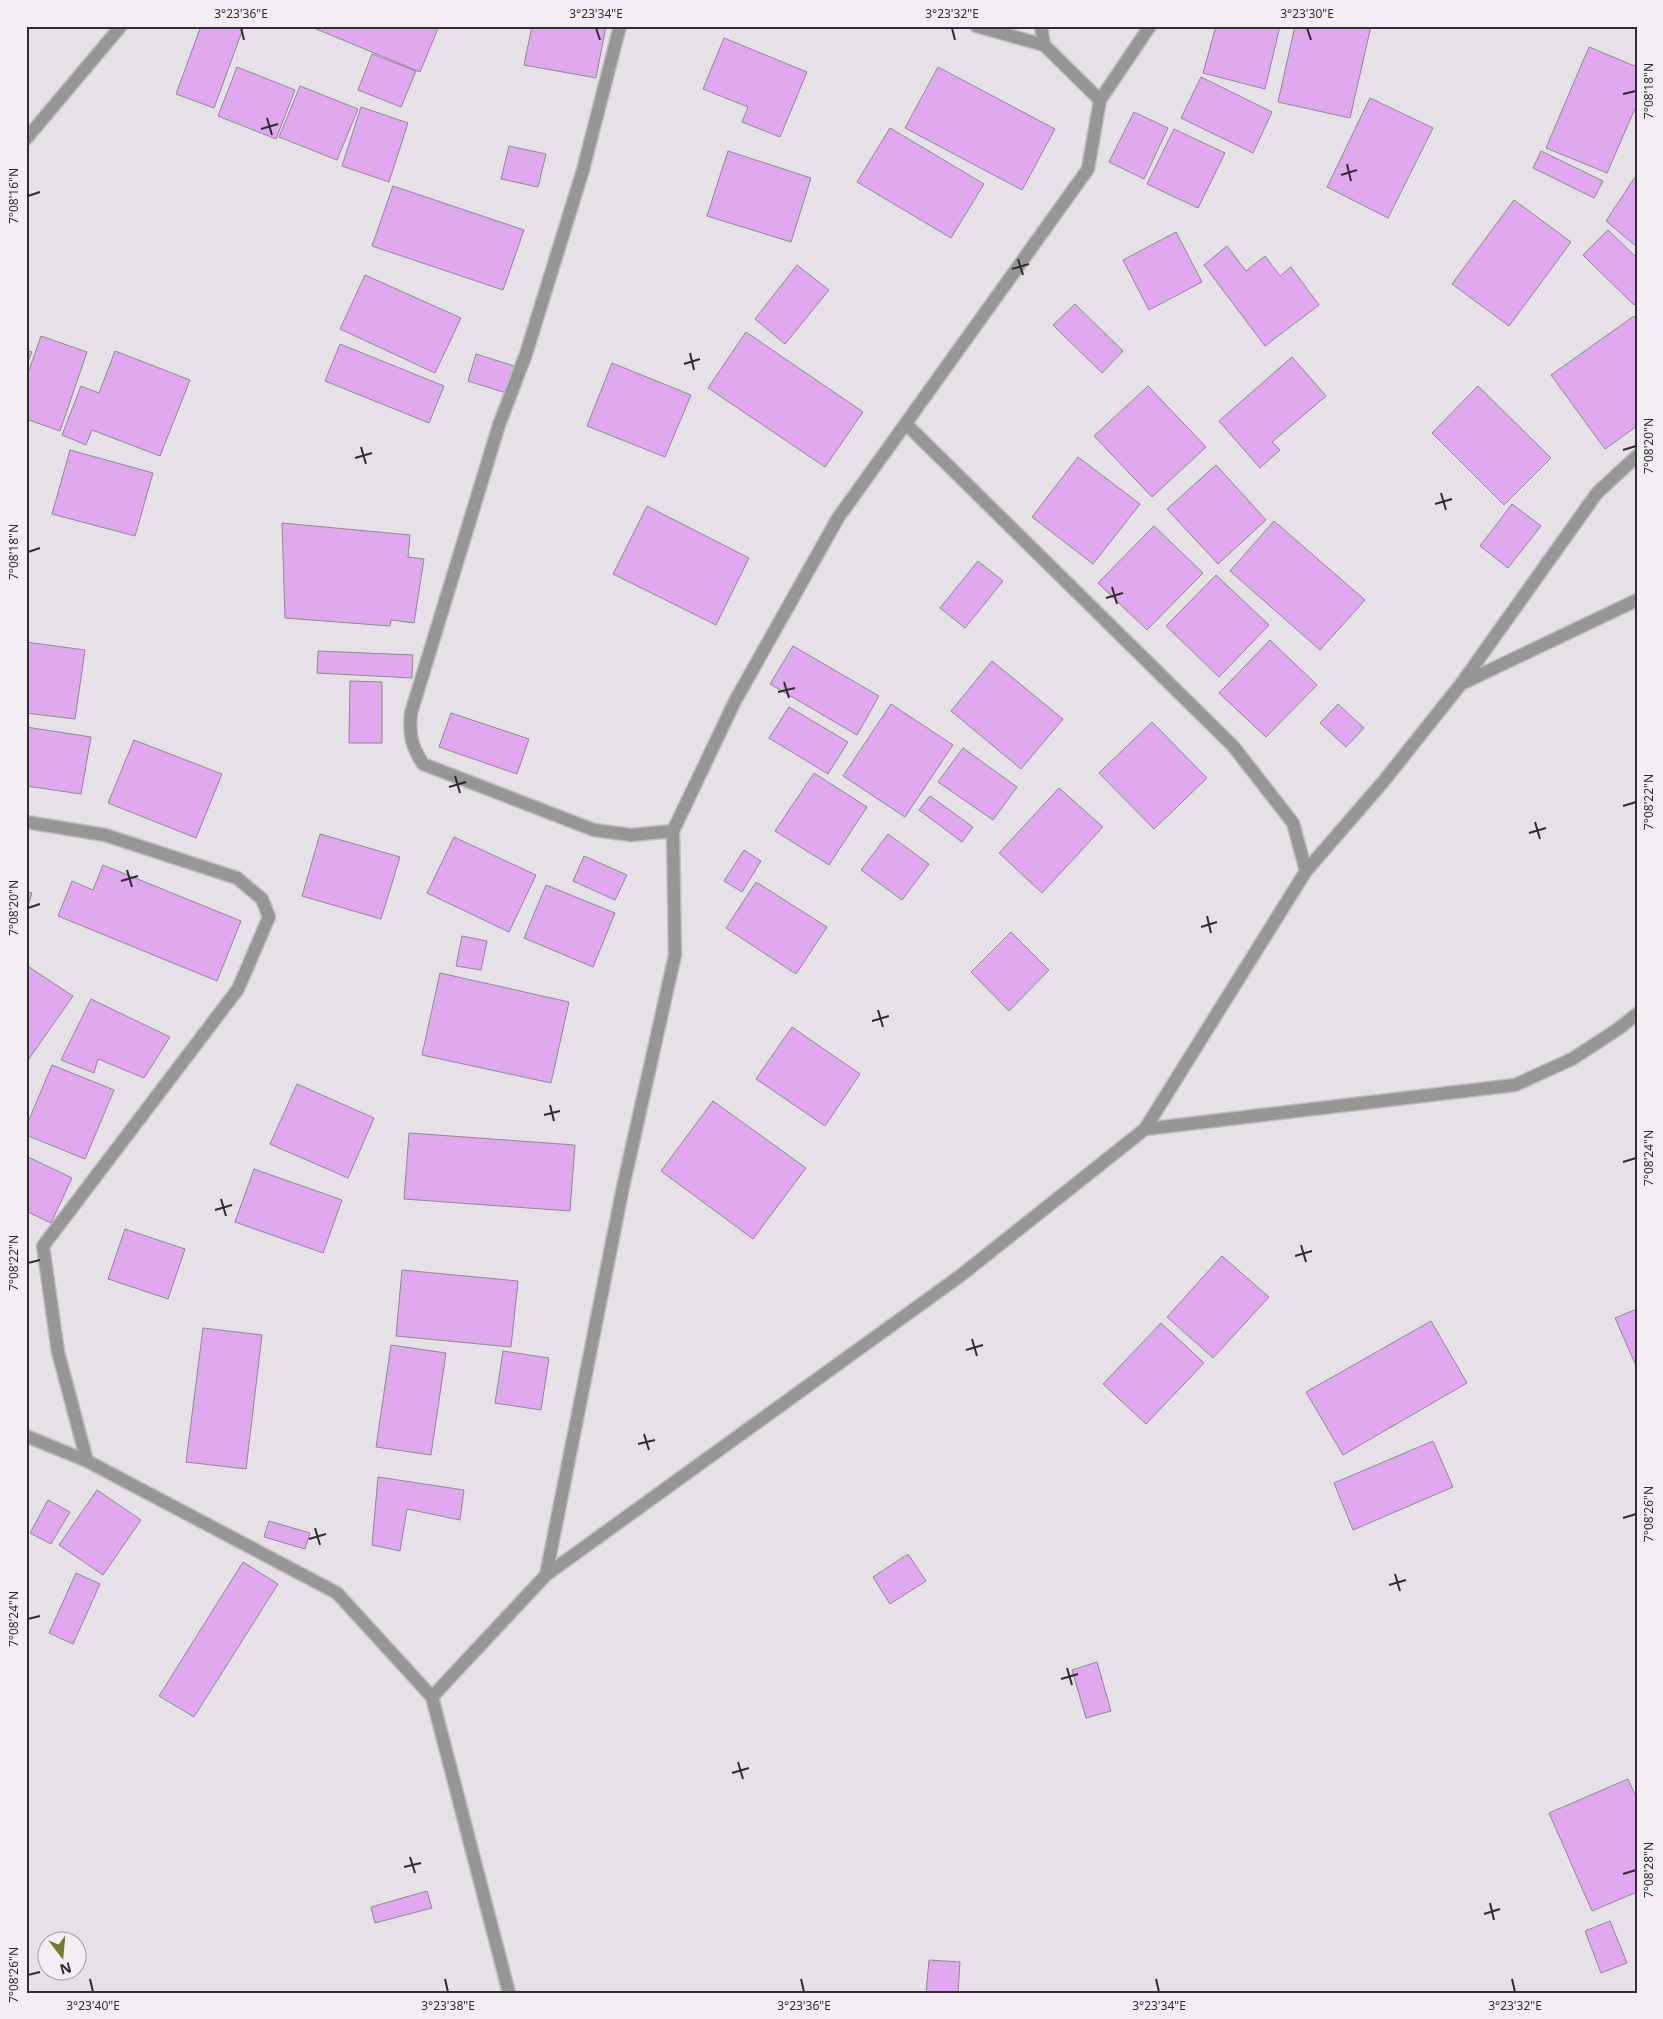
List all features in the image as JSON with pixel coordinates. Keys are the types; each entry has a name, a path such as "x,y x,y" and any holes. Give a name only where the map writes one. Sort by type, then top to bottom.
{"street":[{"path":"26,140 121,26"},
{"path":"620,26 583,170 526,354 499,425 411,713 409,728 412,748 423,764 594,830 631,835 673,831"},
{"path":"976,26 1044,45 1100,100"},
{"path":"1041,26 1044,45"},
{"path":"546,1575 623,1186 674,955 673,831 735,701 838,518 1088,169 1100,100 1150,26"},
{"path":"906,424 1233,746 1293,823 1306,871"},
{"path":"432,1697 546,1575 960,1276 1145,1129 1306,871 1383,782 1461,684 1597,493 1637,456"},
{"path":"1461,684 1637,600"},
{"path":"26,822 105,835 237,878 262,899 269,917 238,989 43,1246 58,1352 87,1461"},
{"path":"1145,1129 1515,1085 1572,1059 1618,1029 1637,1014"},
{"path":"26,1436 87,1461 337,1593 432,1697 509,1993"}],"building":[{"path":"201,26 244,26 214,108 176,94"},
{"path":"309,26 439,26 420,72"},
{"path":"532,26 606,26 596,78 524,65"},
{"path":"1216,26 1280,26 1265,89 1203,73"},
{"path":"1295,26 1371,26 1350,118 1278,102"},
{"path":"724,38 807,72 780,137 742,122 748,107 703,89"},
{"path":"1589,47 1637,67 1637,104 1607,173 1546,148"},
{"path":"372,54 416,71 401,107 358,90"},
{"path":"237,67 295,90 276,139 218,116"},
{"path":"938,67 1055,129 1022,190 905,128"},
{"path":"1201,77 1272,112 1253,153 1181,118"},
{"path":"300,86 358,109 337,160 279,137"},
{"path":"1370,98 1433,128 1388,218 1327,187"},
{"path":"361,107 408,123 389,182 342,166"},
{"path":"1134,112 1168,128 1144,179 1109,162"},
{"path":"890,128 984,184 951,238 857,182"},
{"path":"1174,129 1225,153 1198,208 1147,184"},
{"path":"509,146 546,154 538,187 501,179"},
{"path":"728,151 811,178 791,242 707,216"},
{"path":"1541,151 1603,181 1594,198 1533,168"},
{"path":"1637,174 1637,247 1606,221"},
{"path":"393,186 524,230 503,290 372,246"},
{"path":"1514,200 1571,242 1509,326 1452,284"},
{"path":"1608,230 1637,258 1637,302 1634,305 1583,255"},
{"path":"1176,232 1202,282 1149,310 1123,260"},
{"path":"1227,246 1246,271 1265,256 1280,276 1291,267 1319,305 1265,346 1204,265"},
{"path":"797,265 829,290 785,344 755,319"},
{"path":"365,275 461,318 435,373 340,329"},
{"path":"1075,304 1123,351 1102,373 1053,325"},
{"path":"1634,316 1637,320 1637,426 1605,449 1551,375"},
{"path":"746,332 863,412 825,467 708,388"},
{"path":"41,336 87,352 60,431 26,419 26,379"},
{"path":"340,344 444,386 429,423 325,381"},
{"path":"26,350 32,352 26,366"},
{"path":"115,351 190,380 160,456 92,430 86,445 62,435 81,386 99,393"},
{"path":"476,354 514,366 506,393 468,381"},
{"path":"1292,357 1326,396 1272,442 1280,450 1260,468 1219,421"},
{"path":"612,363 691,395 665,457 587,426"},
{"path":"1148,386 1206,447 1152,497 1094,436"},
{"path":"1478,386 1551,458 1504,505 1432,433"},
{"path":"70,450 153,473 135,536 52,514"},
{"path":"1078,457 1140,504 1093,564 1032,517"},
{"path":"1216,465 1266,520 1218,564 1167,509"},
{"path":"1512,504 1541,526 1508,568 1480,546"},
{"path":"647,506 749,558 716,625 613,574"},
{"path":"1274,521 1365,600 1320,650 1230,571"},
{"path":"282,523 410,535 408,557 424,559 414,623 391,620 390,626 285,618"},
{"path":"1154,526 1203,573 1147,630 1098,583"},
{"path":"978,561 1003,581 965,628 940,608"},
{"path":"1216,575 1269,625 1219,677 1166,626"},
{"path":"1270,640 1317,685 1266,737 1219,693"},
{"path":"26,642 85,650 75,719 26,713"},
{"path":"793,646 879,696 857,735 770,684"},
{"path":"318,651 413,655 412,678 317,673"},
{"path":"992,661 1063,719 1021,769 951,711"},
{"path":"350,681 382,682 382,743 349,743"},
{"path":"891,704 953,745 905,817 843,776"},
{"path":"1338,704 1364,728 1346,747 1320,723"},
{"path":"789,707 848,742 828,774 769,738"},
{"path":"451,713 529,739 517,774 439,747"},
{"path":"1152,722 1207,778 1154,829 1099,773"},
{"path":"26,727 91,737 81,794 26,786"},
{"path":"134,740 222,774 196,838 108,803"},
{"path":"963,748 1017,787 993,820 938,782"},
{"path":"814,773 867,807 829,865 775,831"},
{"path":"1059,788 1103,827 1042,893 999,853"},
{"path":"930,796 973,827 962,842 919,810"},
{"path":"320,834 400,857 381,919 302,896"},
{"path":"888,834 929,864 902,900 861,870"},
{"path":"454,837 536,875 509,932 427,893"},
{"path":"744,850 761,861 742,892 724,881"},
{"path":"584,856 627,875 615,900 573,881"},
{"path":"103,865 241,921 217,981 58,916 72,881 93,890"},
{"path":"756,882 827,927 796,974 726,928"},
{"path":"546,885 615,913 593,967 524,938"},
{"path":"26,891 32,893 26,912"},
{"path":"1011,932 1049,970 1009,1011 971,972"},
{"path":"462,936 487,941 481,970 456,966"},
{"path":"26,965 73,996 26,1063"},
{"path":"440,973 569,1002 551,1083 422,1055"},
{"path":"91,999 170,1037 144,1078 98,1059 94,1073 61,1060"},
{"path":"792,1027 860,1074 825,1126 756,1079"},
{"path":"52,1065 114,1090 85,1159 26,1135 26,1127"},
{"path":"297,1084 374,1118 348,1178 270,1144"},
{"path":"713,1101 806,1168 753,1239 661,1171"},
{"path":"409,1133 575,1145 570,1211 404,1199"},
{"path":"26,1156 72,1178 51,1223 26,1211"},
{"path":"254,1169 342,1200 323,1253 235,1222"},
{"path":"125,1229 185,1249 168,1299 108,1279"},
{"path":"1222,1256 1269,1297 1213,1358 1167,1317"},
{"path":"402,1270 518,1281 511,1347 396,1336"},
{"path":"1637,1309 1637,1368 1615,1318"},
{"path":"1431,1321 1467,1383 1343,1455 1306,1392"},
{"path":"1161,1323 1204,1363 1146,1424 1103,1384"},
{"path":"203,1328 262,1335 246,1469 186,1462"},
{"path":"391,1345 446,1353 431,1455 376,1447"},
{"path":"503,1351 549,1358 541,1410 495,1403"},
{"path":"1433,1441 1453,1487 1353,1530 1334,1483"},
{"path":"378,1477 464,1490 460,1520 407,1509 400,1551 372,1545"},
{"path":"97,1490 141,1520 103,1575 59,1545"},
{"path":"48,1500 70,1512 51,1544 30,1533"},
{"path":"269,1521 310,1533 305,1549 264,1537"},
{"path":"908,1554 926,1581 890,1604 873,1577"},
{"path":"243,1562 278,1584 194,1717 159,1696"},
{"path":"76,1573 100,1584 73,1644 49,1633"},
{"path":"1097,1662 1111,1711 1086,1718 1072,1670"},
{"path":"1628,1779 1637,1799 1637,1892 1592,1911 1549,1813"},
{"path":"427,1891 432,1908 375,1923 371,1907"},
{"path":"1610,1921 1627,1963 1601,1973 1585,1931"},
{"path":"929,1960 960,1962 958,1993 926,1993"}]}
